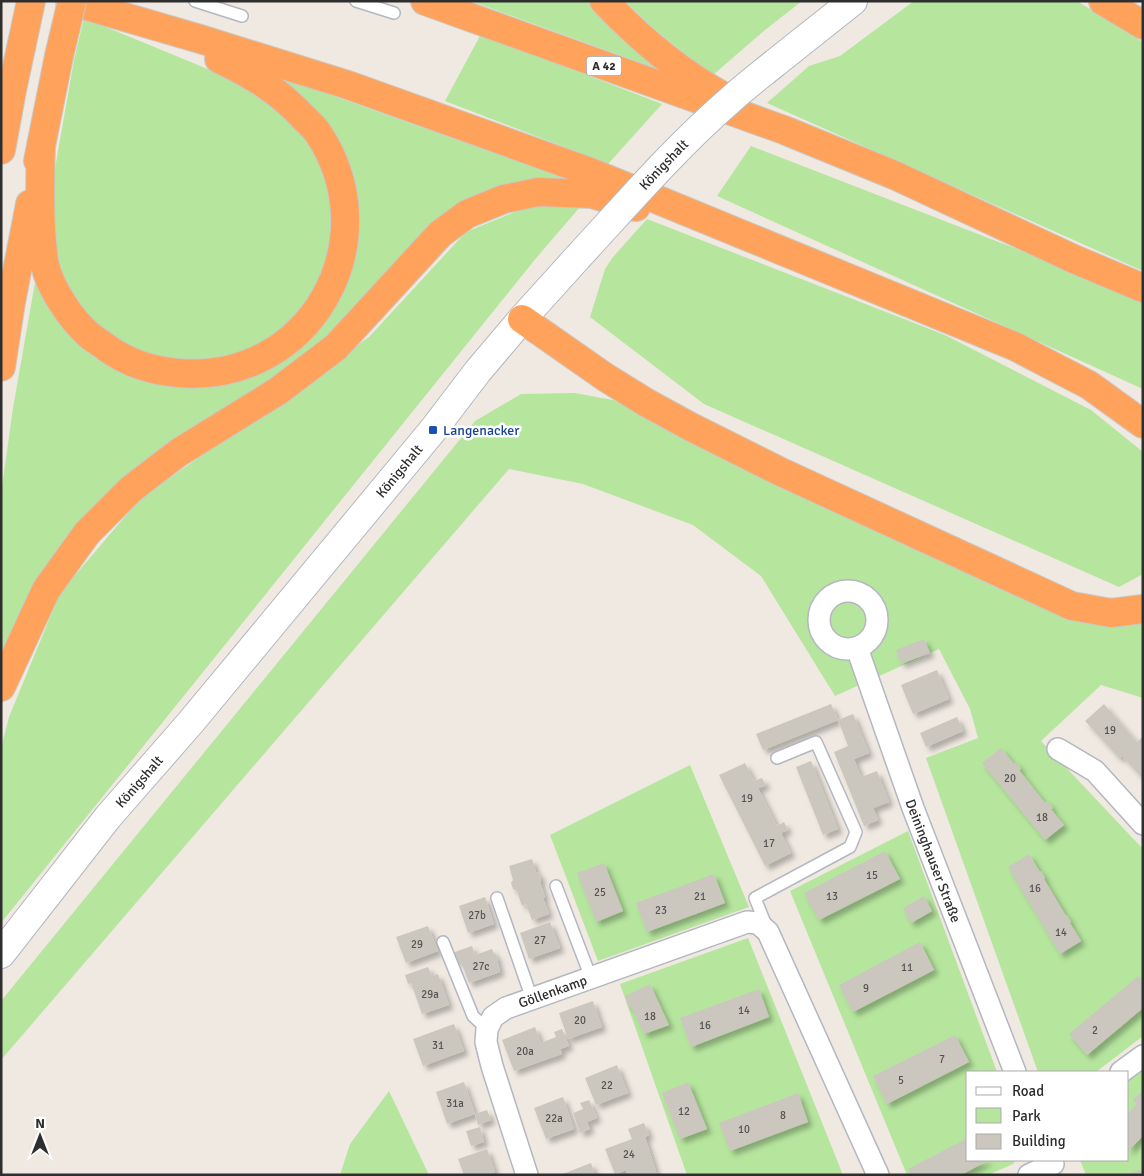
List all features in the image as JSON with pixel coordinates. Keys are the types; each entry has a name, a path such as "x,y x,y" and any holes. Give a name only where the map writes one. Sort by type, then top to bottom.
{"highway":[{"path":"1,150 30,1"},
{"path":"1,367 11,302 41,145 71,1 218,44 367,92 590,172 1014,346 1089,385 1143,424"},
{"name":"A 42","path":"425,1 784,130"},
{"path":"604,1 634,32 672,63 702,84 784,130 894,175 1074,259 1143,288"},
{"path":"1103,1 1143,25"},
{"path":"41,145 39,213 44,266 61,303 88,334 121,358 160,372 209,374 241,367 278,349 308,322 331,288 344,249 346,208 337,168 318,132 290,102 253,75 192,47 160,28"},
{"path":"1,687 46,590 87,533 131,489 178,453 278,390 336,347 440,234 468,214 504,199 538,192 592,194 756,241"},
{"path":"522,319 605,377 647,403 805,484 1072,606 1111,613 1143,609"}],"main road":[{"name":"Königshalt","path":"1,954 108,816 192,722 522,319 660,168 727,103 775,62 853,1"}],"street":[{"name":"Deininghauser Straße","path":"857,648 913,808 1015,1071"},
{"path":"1058,749 1095,771 1143,824"},
{"name":"Göllenkamp","path":"487,1029 493,1017 506,1008 747,922 758,923 768,932"},
{"path":"768,932 878,1175"},
{"path":"487,1029 486,1042 492,1066 527,1175"},
{"path":"1122,1071 1143,1056"},
{"path":"1029,1175 1054,1166"}],"lane":[{"path":"195,1 242,16"},
{"path":"356,1 394,13"},
{"path":"768,932 755,898 850,847 856,832 816,742 777,758"},
{"path":"556,886 591,978"},
{"path":"497,898 532,999"},
{"path":"443,942 473,1016 487,1029"}],"green space":[{"path":"471,1 595,1 658,69"},
{"path":"625,1 802,1 713,75 668,40"},
{"path":"914,1 1077,1 1143,42 1143,271 767,103 809,66 840,56"},
{"path":"84,18 227,77 281,77 567,179 503,188 331,338 146,461 1,663 1,494 13,408 74,60"},
{"path":"481,34 662,104 608,164 445,101"},
{"path":"751,146 1143,298 1143,389 717,196"},
{"path":"532,205 580,207 537,257 1,923 1,748 9,717 60,593 139,500 369,337 466,232"},
{"path":"647,219 945,335 1091,410 1143,452 1143,574 1119,587 704,404 590,317 605,269 613,257"},
{"path":"575,393 618,401 998,587 1110,625 1143,621 1143,698 1101,685 1041,741 1143,849 1143,1036 1097,1071 1038,1071 926,758 978,738 970,709 939,649 835,696 761,576 693,525 583,484 509,469 1,1060 1,1001 475,421 521,394"},
{"path":"690,765 749,907 598,961 550,835"},
{"path":"908,831 997,1071 966,1071 966,1161 1015,1161 1013,1164 988,1175 907,1175 790,891"},
{"path":"748,938 843,1175 687,1175 620,984"},
{"path":"1143,1062 1143,1175 1086,1175 1080,1161 1129,1161 1129,1072"},
{"path":"389,1091 429,1175 340,1175 350,1144"}],"building":[{"path":"924,639 930,653 901,664 896,650"},
{"path":"937,670 949,699 913,714 901,685"},
{"path":"831,704 838,720 763,750 756,734"},
{"path":"1104,704 1137,742 1141,738 1143,741 1143,779 1122,756 1119,758 1085,721"},
{"path":"853,714 869,753 854,759 861,777 877,771 889,802 873,808 878,820 864,826 834,752 848,746 838,720"},
{"path":"957,717 963,731 926,747 920,733"},
{"path":"1001,748 1014,764 1016,762 1021,769 1019,770 1045,803 1047,801 1053,808 1051,809 1064,825 1045,840 982,763"},
{"path":"811,761 838,829 823,835 796,767"},
{"path":"745,763 754,781 762,778 766,785 758,788 777,826 784,822 788,830 781,833 791,853 765,866 719,775"},
{"path":"885,851 900,879 819,920 804,893"},
{"path":"1029,854 1041,871 1081,941 1060,954 1008,867"},
{"path":"532,859 536,872 539,873 541,879 540,882 545,897 543,898 549,914 532,920 526,904 522,906 517,891 513,889 511,883 513,880 509,866"},
{"path":"604,863 623,911 596,922 577,873"},
{"path":"714,874 725,903 647,932 636,903"},
{"path":"924,896 932,911 911,923 903,908"},
{"path":"485,897 494,924 468,933 459,906"},
{"path":"550,922 560,948 529,959 520,933"},
{"path":"428,926 438,951 406,963 396,937"},
{"path":"920,942 934,970 853,1012 839,985"},
{"path":"472,946 475,955 492,949 494,954 496,954 500,972 469,983 460,960 455,962 452,953"},
{"path":"428,967 432,976 438,974 449,1005 422,1014 411,983 408,984 405,975"},
{"path":"1138,976 1143,981 1143,1008 1087,1055 1069,1034"},
{"path":"650,984 669,1025 644,1034 625,996"},
{"path":"759,989 769,1017 691,1047 680,1018"},
{"path":"593,1001 602,1027 568,1039 559,1013"},
{"path":"454,1024 464,1051 423,1066 413,1039"},
{"path":"535,1027 541,1043 556,1037 554,1032 562,1029 569,1046 560,1049 562,1054 514,1071 502,1040"},
{"path":"955,1035 969,1062 887,1104 873,1076"},
{"path":"617,1065 628,1093 596,1105 585,1078"},
{"path":"464,1082 475,1114 447,1124 436,1092"},
{"path":"688,1082 707,1129 680,1139 662,1093"},
{"path":"1143,1090 1143,1136 1129,1150 1129,1112 1137,1104 1133,1100"},
{"path":"798,1093 808,1122 730,1151 719,1123"},
{"path":"563,1097 574,1129 546,1139 534,1108"},
{"path":"589,1100 597,1118 587,1122 590,1129 580,1133 573,1113 583,1109 580,1103"},
{"path":"487,1110 491,1120 478,1125 475,1114"},
{"path":"644,1123 649,1135 645,1137 657,1175 628,1175 626,1170 615,1174 605,1149 632,1139 628,1129"},
{"path":"480,1127 484,1142 471,1146 466,1131"},
{"path":"966,1139 966,1161 987,1161 961,1175 911,1175 908,1169"},
{"path":"487,1149 495,1172 488,1175 464,1175 458,1159"},
{"path":"591,1163 595,1175 560,1175"},
{"path":"1143,1169 1143,1175 1131,1175 1130,1173"}],"place":[{"name":"Langenacker","path":"433,430"}]}
